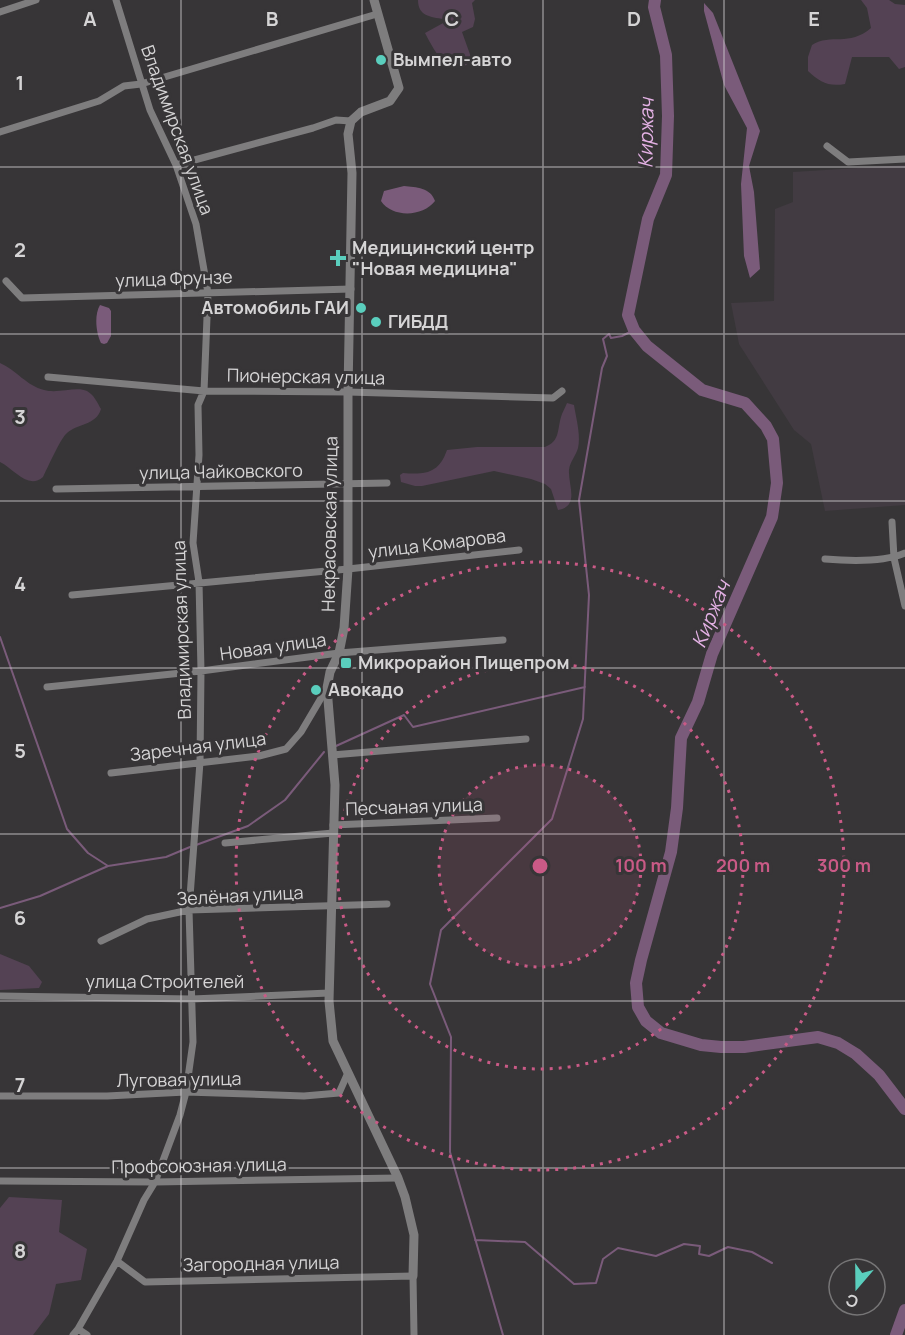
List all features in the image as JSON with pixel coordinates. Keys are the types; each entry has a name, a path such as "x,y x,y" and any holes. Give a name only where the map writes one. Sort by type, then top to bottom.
{"street":[{"path":"0,12 36,0"},
{"name":"Владимирская улица","path":"76,1332 117,1261 144,1200 155,1182 180,1115 186,1092 193,1042 189,910 200,762 201,671 198,582 193,543 199,455 198,405 204,391 208,293 196,224 176,165 150,110 116,0"},
{"path":"176,165 312,129 336,120 351,121 361,112 390,102 399,88 374,0"},
{"path":"0,132 99,101 124,86 141,84 377,14"},
{"name":"Некрасовская улица","path":"351,121 348,134 352,173 347,485 348,569 344,628 339,653 330,672 327,688 335,785 329,993 333,1041 405,1197 414,1235 413,1276"},
{"path":"827,146 848,162 905,159"},
{"name":"улица Фрунзе","path":"6,281 22,298 351,289"},
{"name":"Пионерская улица","path":"48,377 204,391 348,392 553,398 562,391"},
{"name":"улица Чайковского","path":"56,489 387,483"},
{"path":"892,522 894,558 905,606"},
{"name":"улица Комарова","path":"72,595 348,569 519,549"},
{"path":"825,559 894,558 905,553"},
{"name":"Новая улица","path":"47,687 201,671 339,653 503,640"},
{"name":"Заречная улица","path":"111,773 259,756 286,749 301,732 327,688"},
{"path":"332,755 526,739"},
{"name":"Песчаная улица","path":"225,843 333,829 497,819"},
{"name":"Зелёная улица","path":"100,941 147,919 189,910 387,904"},
{"name":"улица Строителей","path":"0,996 192,999 329,993"},
{"name":"Луговая улица","path":"0,1096 107,1096 186,1092 304,1096 339,1093 347,1075"},
{"name":"Профсоюзная улица","path":"0,1181 155,1182 398,1178"},
{"name":"Загородная улица","path":"117,1261 145,1281 413,1276"},
{"path":"413,1276 414,1335"},
{"path":"76,1332 87,1335"}],"shaded area":[{"path":"418,0 475,0 472,3 475,19 473,27 462,32 472,60 457,68 444,62 425,33 445,22 444,19 423,13"},
{"path":"861,0 889,0 895,4 905,5 905,67 899,69 889,57 852,57 845,84 825,83 808,71 808,57 812,45 826,40 855,37 871,28 867,8"},
{"path":"704,3 713,13 760,131 749,166 754,192 760,269 750,278 744,256 741,184 747,128 724,85 704,11"},
{"path":"905,165 905,505 825,511 811,444 794,430 739,344 731,303 774,301 775,209 793,202 793,172"},
{"path":"404,186 427,191 435,201 416,213 400,213 386,207 381,201 384,191"},
{"path":"100,305 111,311 111,336 104,344 101,343 97,329 96,319"},
{"path":"0,363 32,385 44,390 87,391 101,409 95,419 66,434 43,477 37,480 26,480 0,462"},
{"path":"567,403 574,405 579,438 578,448 569,470 571,500 565,508 558,510 551,489 545,484 494,471 422,486 401,482 400,475 403,473 425,473 436,468 447,450 550,445 556,439 561,415"},
{"path":"0,954 29,966 42,982 39,988 0,990"},
{"path":"9,1197 62,1200 59,1232 87,1249 81,1280 56,1284 49,1314 33,1335 0,1335 0,1208"}],"waterway":[{"name":"Киржач","path":"655,0 654,7 666,55 668,116 666,175 648,219 628,315 634,330 647,346 702,390 745,403 766,426 773,439 777,483 772,517 712,654 698,702 681,738 677,808 671,852 636,983 638,1007 646,1021 661,1033 701,1045 744,1047 818,1037 838,1043 856,1054 879,1075 905,1109"},
{"path":"503,1335 450,1152 451,1037 430,984 441,930 552,819 583,719 589,595 579,500 602,368 607,356 603,339 609,334 611,338 634,330"},
{"path":"0,637 67,829 88,853 108,866"},
{"path":"336,746 404,715 413,727 585,687"},
{"path":"196,845 248,826 285,800 324,752"},
{"path":"0,908 40,896 108,866 166,857 190,847"},
{"path":"475,1240 525,1242 574,1284 596,1283 603,1259 618,1248 656,1256 684,1244 700,1246 699,1254 709,1256 728,1247 752,1252 772,1263"},
{"name":"Киржач","path":"896,1335 905,1310"}],"place":[{"name":"Вымпел-авто","path":"381,60"},
{"name":"Медицинский центр \"Новая медицина\"","path":"338,258"},
{"name":"Автомобиль ГАИ","path":"361,308"},
{"name":"ГИБДД","path":"376,322"},
{"name":"Микрорайон Пищепром","path":"346,663"},
{"name":"Авокадо","path":"316,690"}]}
